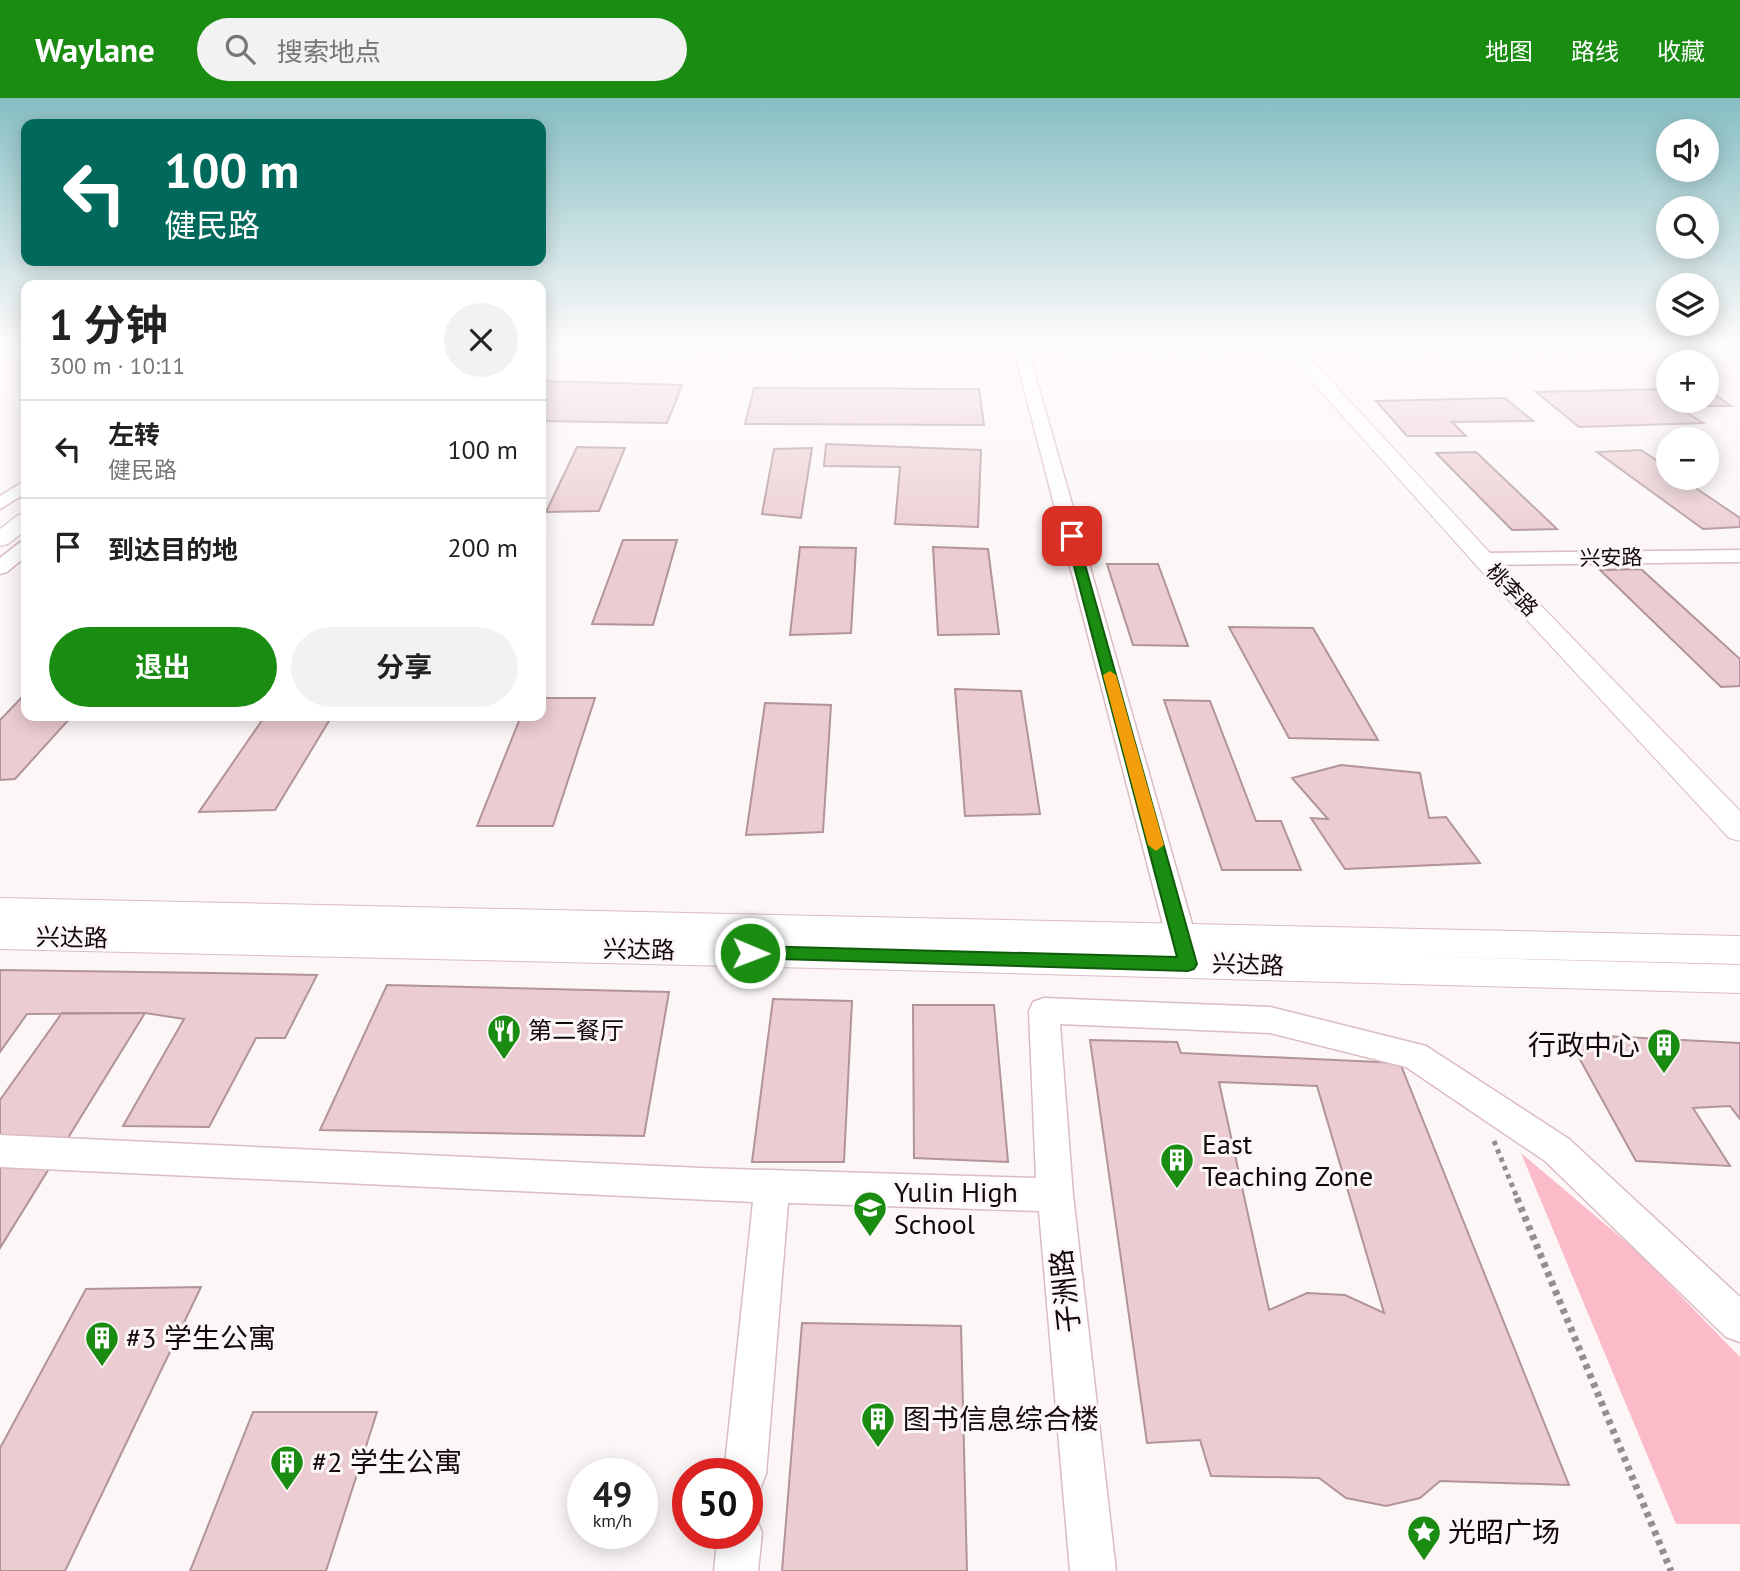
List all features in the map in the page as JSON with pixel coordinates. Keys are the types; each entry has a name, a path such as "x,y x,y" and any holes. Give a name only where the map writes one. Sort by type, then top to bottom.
{"main road":[{"name":"桃李路","path":"1350,414 1483,559 1740,830"},
{"path":"0,523 21,508"},
{"path":"0,539 21,524"},
{"name":"兴达路","path":"0,911 1185,950 1740,979"},
{"name":"兴达路","path":"0,936 1185,950 1740,950"}],"street":[{"path":"1039,414 1185,950"},
{"path":"0,504 21,489"},
{"path":"0,568 21,551"},
{"name":"兴安路","path":"1483,559 1740,556"},
{"path":"1044,1011 1270,1020 1415,1056 1556,1150 1740,1323"},
{"name":"子洲路","path":"1044,1011 1055,1195 1093,1571"},
{"path":"0,1151 772,1187 1055,1195"},
{"path":"747,1458 772,1187"},
{"path":"736,1571 738,1549"}],"path":[{"path":"1475,1096 1671,1571"}],"shaded area":[{"path":"1521,1153 1638,1252 1740,1357 1740,1524 1676,1524"}],"building":[{"path":"546,414 671,414 667,423 546,421"},
{"path":"748,414 982,414 984,425 745,424"},
{"path":"1387,414 1524,414 1533,421 1452,422 1466,436 1407,436"},
{"path":"1563,414 1688,414 1703,423 1579,427"},
{"path":"826,444 981,450 978,527 895,524 900,467 824,466"},
{"path":"577,447 625,448 599,511 546,512"},
{"path":"812,448 801,518 762,514 774,449"},
{"path":"1641,450 1656,460 1656,490 1699,490 1740,518 1740,527 1703,529 1597,452"},
{"path":"1476,452 1557,529 1512,530 1436,453"},
{"path":"623,540 677,540 653,625 592,624"},
{"path":"800,547 856,548 851,633 790,635"},
{"path":"933,547 988,549 999,634 938,635"},
{"path":"1107,564 1158,564 1188,646 1133,645"},
{"path":"1641,569 1740,659 1740,686 1721,687 1600,570"},
{"path":"1229,627 1313,628 1378,740 1289,738"},
{"path":"955,689 1021,691 1040,814 965,816"},
{"path":"21,698 21,721 67,721 15,779 0,780 0,720"},
{"path":"546,698 595,698 553,826 477,826 519,721 546,721"},
{"path":"1164,700 1210,701 1256,821 1281,821 1301,870 1222,870"},
{"path":"765,703 831,705 823,832 746,835"},
{"path":"262,721 329,721 275,810 199,812"},
{"path":"1341,765 1420,773 1429,818 1446,817 1480,863 1345,869 1311,818 1328,819 1292,778"},
{"path":"0,970 317,975 285,1038 256,1038 209,1127 123,1126 184,1019 145,1013 27,1014 0,1052"},
{"name":"第二餐厅","path":"387,985 669,992 644,1136 320,1130"},
{"path":"773,999 852,1001 844,1162 752,1162"},
{"path":"913,1005 994,1005 1008,1162 914,1158"},
{"path":"62,1013 145,1013 0,1248 0,1100"},
{"name":"行政中心","path":"1566,1034 1740,1043 1740,1119 1730,1106 1693,1108 1730,1166 1636,1161"},
{"name":"East Teaching Zone","path":"1090,1040 1177,1042 1181,1053 1400,1063 1569,1485 1440,1481 1420,1498 1386,1506 1346,1498 1319,1478 1211,1476 1200,1440 1147,1443","holes":["1219,1082 1317,1086 1384,1313 1345,1295 1307,1293 1269,1310"]},
{"name":"#3 学生公寓","path":"201,1287 65,1571 0,1571 0,1448 86,1289"},
{"name":"图书信息综合楼","path":"802,1323 961,1326 967,1571 782,1571"},
{"name":"#2 学生公寓","path":"253,1412 377,1412 326,1571 190,1571"}],"slow traffic":[{"path":"1110,675 1156,845"}],"place":[{"name":"第二餐厅","path":"504,1061"},
{"name":"行政中心","path":"1664,1075"},
{"name":"East Teaching Zone","path":"1177,1190"},
{"name":"Yulin High School","path":"870,1238"},
{"name":"#3 学生公寓","path":"102,1368"},
{"name":"图书信息综合楼","path":"878,1449"},
{"name":"#2 学生公寓","path":"287,1492"},
{"name":"光昭广场","path":"1424,1562"}],"route":[{"path":"750,953 1188,964 1072,536"}]}
